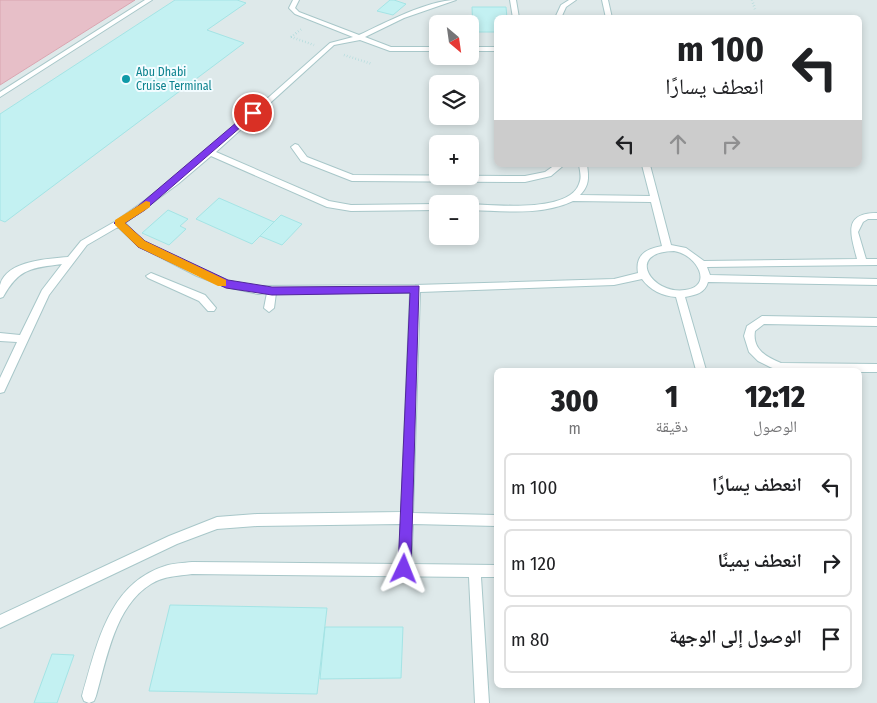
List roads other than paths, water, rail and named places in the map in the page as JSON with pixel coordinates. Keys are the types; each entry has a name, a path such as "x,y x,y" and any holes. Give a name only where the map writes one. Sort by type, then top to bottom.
{"lane":[{"path":"0,95 149,0"},
{"path":"296,0 292,8 297,13 358,38 390,49 429,49"},
{"path":"0,388 45,292 84,243 142,208 210,152 332,44 358,38 402,17 452,0"},
{"path":"512,0 515,15"},
{"path":"559,15 563,6 573,0"},
{"path":"605,0 608,15"},
{"path":"332,44 331,36 335,29"},
{"path":"479,49 494,49"},
{"path":"295,147 304,158 352,178 525,179 548,174 557,167"},
{"path":"210,152 327,204 351,208 429,207"},
{"path":"572,198 584,182 583,167"},
{"path":"647,167 667,248"},
{"path":"479,207 547,207 572,198 655,199"},
{"path":"863,263 854,232 859,220 877,216"},
{"path":"119,223 141,244 212,279 239,287 272,291 415,289 614,282 644,275"},
{"path":"667,248 681,250 694,256 702,264 706,278 698,290 680,295 661,291 653,286 644,275 642,269 644,258 654,250 667,248"},
{"path":"0,294 7,280 17,270 31,265 70,260"},
{"path":"702,264 877,262"},
{"path":"151,276 202,298 211,308"},
{"path":"706,278 877,282"},
{"path":"404,569 415,289"},
{"path":"269,308 272,291"},
{"path":"680,295 700,368"},
{"path":"877,322 762,320 750,329 748,336 753,351 766,361 781,366 877,368"},
{"path":"0,337 23,339"},
{"path":"0,622 106,570 179,537 217,523 250,520 406,518 494,521"},
{"path":"89,696 115,614 136,588 149,578 163,571 178,568 494,571"},
{"path":"475,571 482,703"}],"place":[{"name":"Abu Dhabi Cruise Terminal","path":"126,79"}]}
